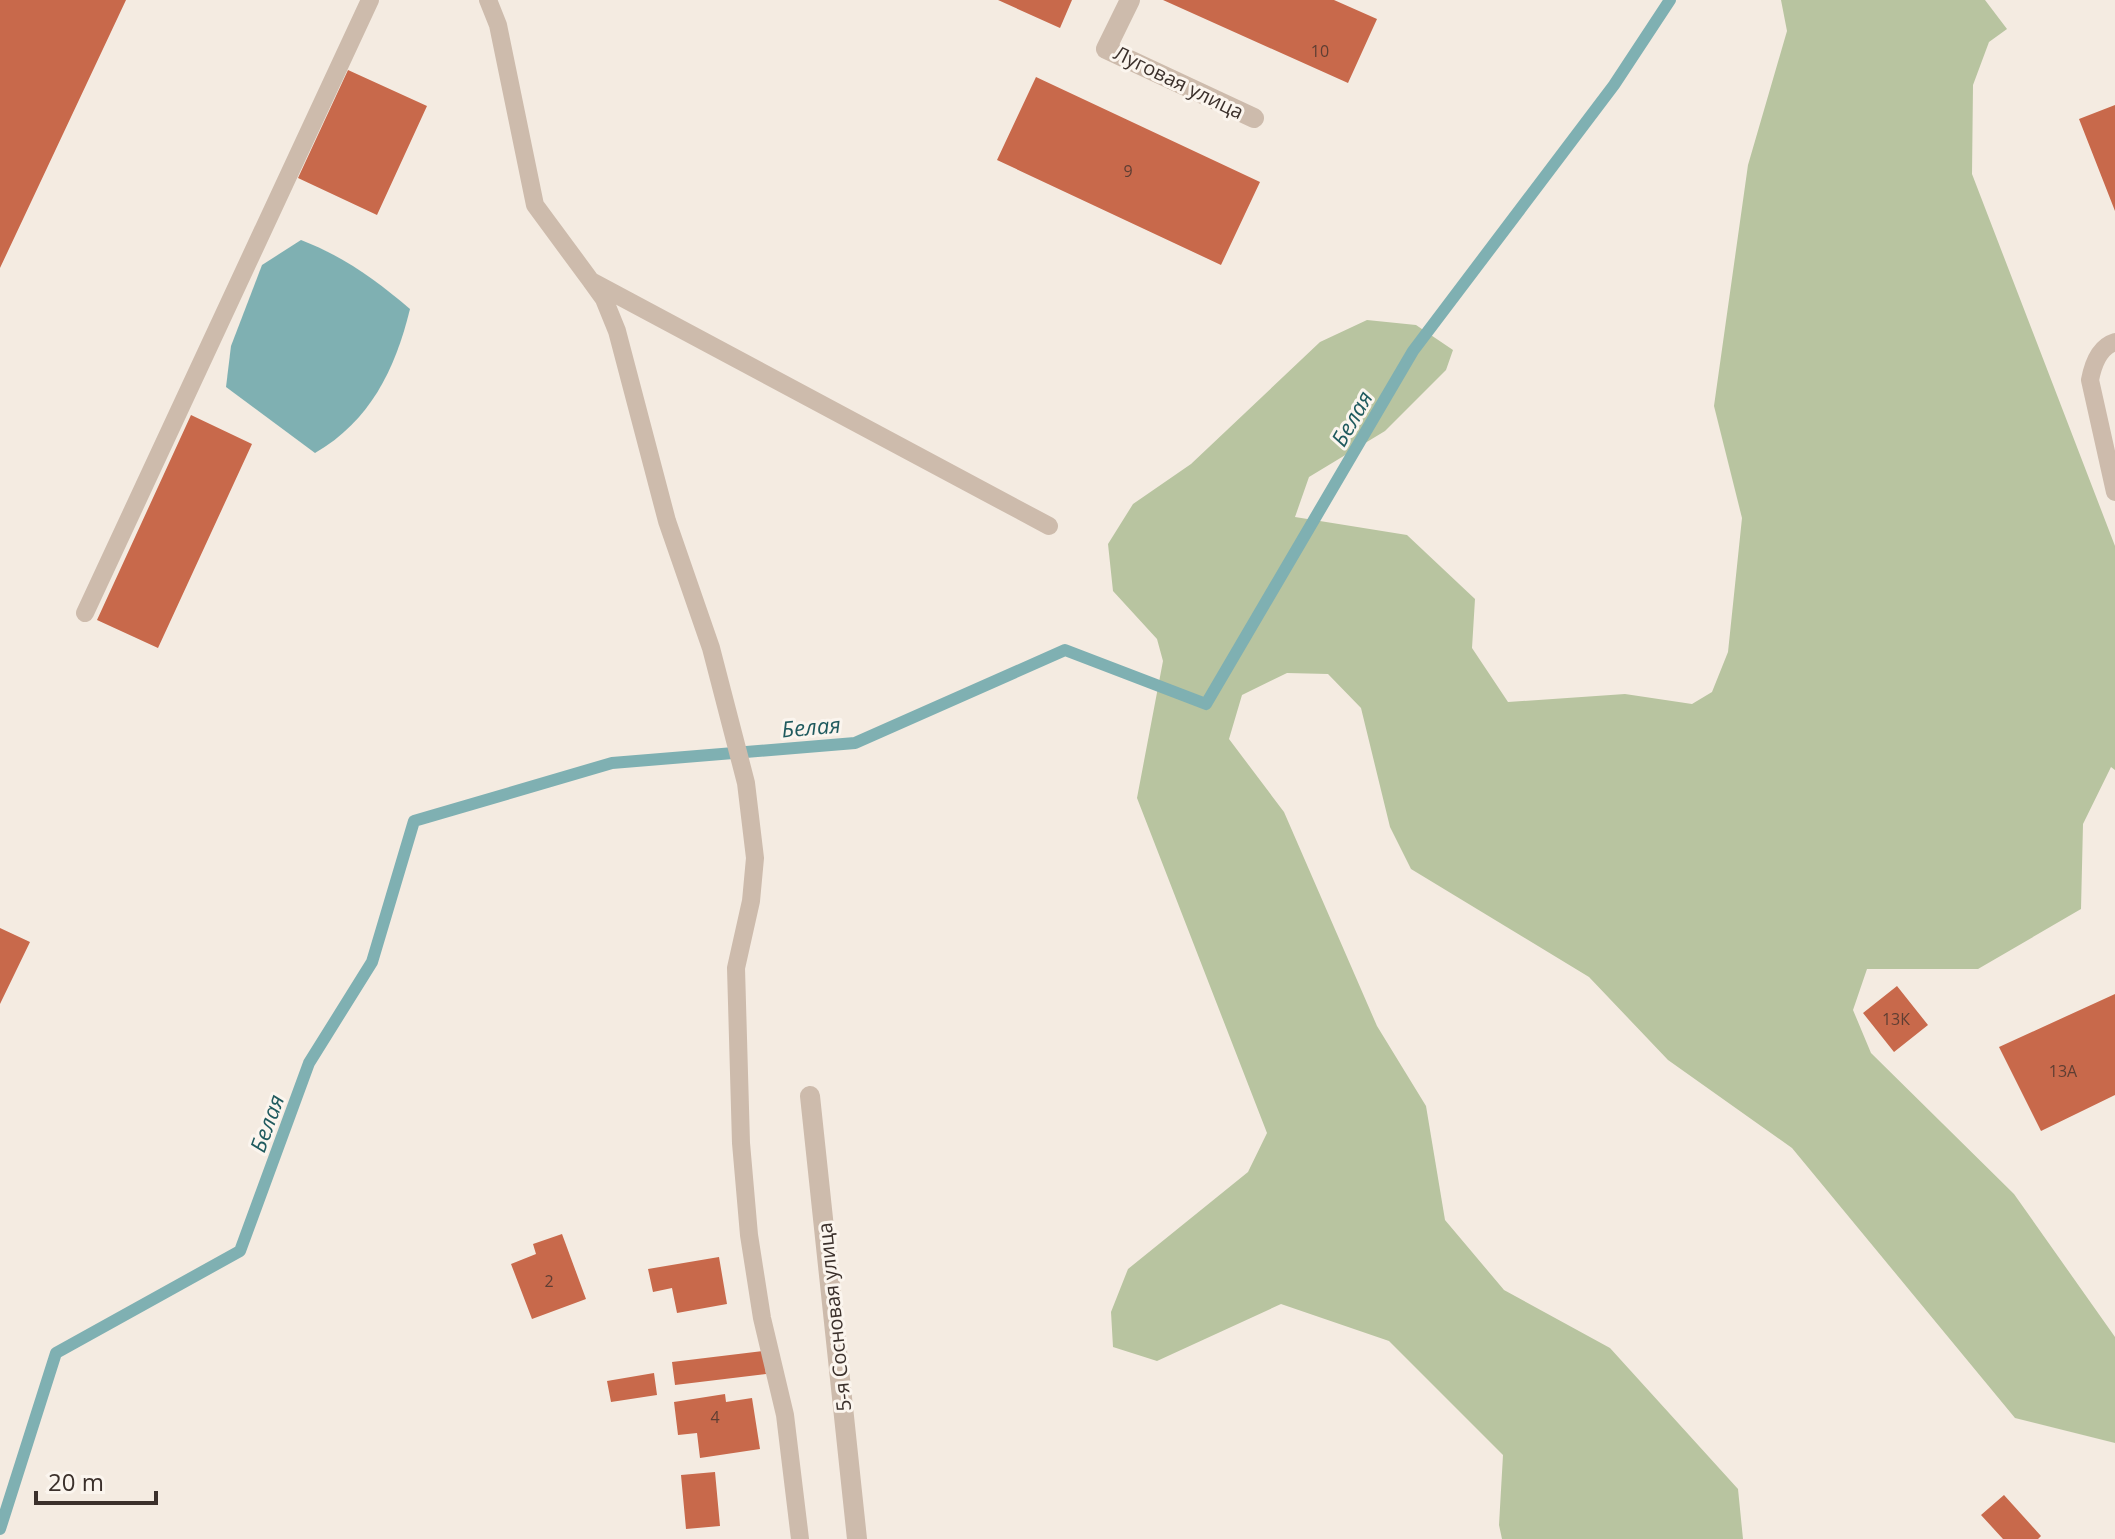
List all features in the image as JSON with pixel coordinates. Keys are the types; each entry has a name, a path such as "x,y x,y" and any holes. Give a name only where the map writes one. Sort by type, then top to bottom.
{"street":[{"name":"Луговая улица","path":"1130,0 1106,49 1254,118"},
{"name":"5-я Сосновая улица","path":"810,1096 857,1539"}],"lane":[{"path":"85,613 370,0"},
{"path":"488,0 498,25 535,205 591,281 617,331 667,521 711,648 746,783 755,858 751,901 736,968 741,1143 749,1235 762,1318 785,1415 800,1539"},
{"path":"591,281 1049,526"},
{"path":"2115,342 2108,344 2093,363 2090,380 2115,492"}],"green space":[{"path":"1781,0 1985,0 2007,29 1989,42 1973,85 1972,174 2115,546 2115,770 2111,767 2083,824 2081,909 1978,969 1867,969 1853,1010 1871,1053 2014,1194 2115,1337 2115,1443 2015,1418 1792,1148 1668,1060 1589,977 1411,869 1390,827 1361,708 1328,674 1287,673 1242,695 1229,739 1284,812 1377,1026 1426,1106 1445,1220 1504,1290 1610,1348 1738,1489 1743,1539 1502,1539 1499,1525 1503,1455 1389,1341 1281,1304 1157,1361 1113,1347 1111,1312 1128,1269 1248,1172 1267,1133 1137,798 1163,661 1157,639 1113,591 1108,544 1133,504 1191,464 1320,342 1367,320 1416,325 1453,350 1446,370 1385,431 1309,477 1295,517 1407,535 1475,599 1472,648 1508,702 1625,694 1692,704 1712,692 1728,652 1742,518 1714,406 1748,165 1787,31"}],"water":[{"path":"301,240 331,253 358,270 410,309 397,353 378,392 351,426 315,453 226,387 231,346 262,265"}],"building":[{"path":"0,0 126,0 0,268"},
{"path":"998,0 1072,0 1060,28"},
{"path":"1163,0 1334,0 1377,19 1348,83"},
{"path":"348,70 427,106 377,215 298,178"},
{"path":"1036,77 1260,182 1221,265 997,160"},
{"path":"2115,105 2115,211 2079,119"},
{"path":"191,415 252,444 158,648 97,620"},
{"path":"0,928 30,942 0,1004"},
{"path":"1897,986 1928,1025 1894,1052 1863,1013"},
{"path":"2115,994 2115,1095 2041,1131 1999,1047"},
{"path":"562,1234 586,1299 532,1319 511,1264 536,1254 533,1244"},
{"path":"719,1257 727,1304 677,1313 672,1288 653,1292 648,1269"},
{"path":"763,1351 766,1374 675,1385 672,1362"},
{"path":"654,1373 657,1395 611,1402 607,1381"},
{"path":"725,1394 726,1402 752,1398 760,1449 700,1458 697,1433 678,1435 674,1402"},
{"path":"715,1472 720,1526 686,1529 681,1475"},
{"path":"2004,1495 2041,1536 2038,1539 2003,1539 1981,1515"}],"waterway":[{"name":"Белая","path":"0,1529 56,1353 240,1251 309,1063 372,962 414,821 612,763 855,743 1065,650 1206,704 1413,351 1614,85 1670,0"}]}
